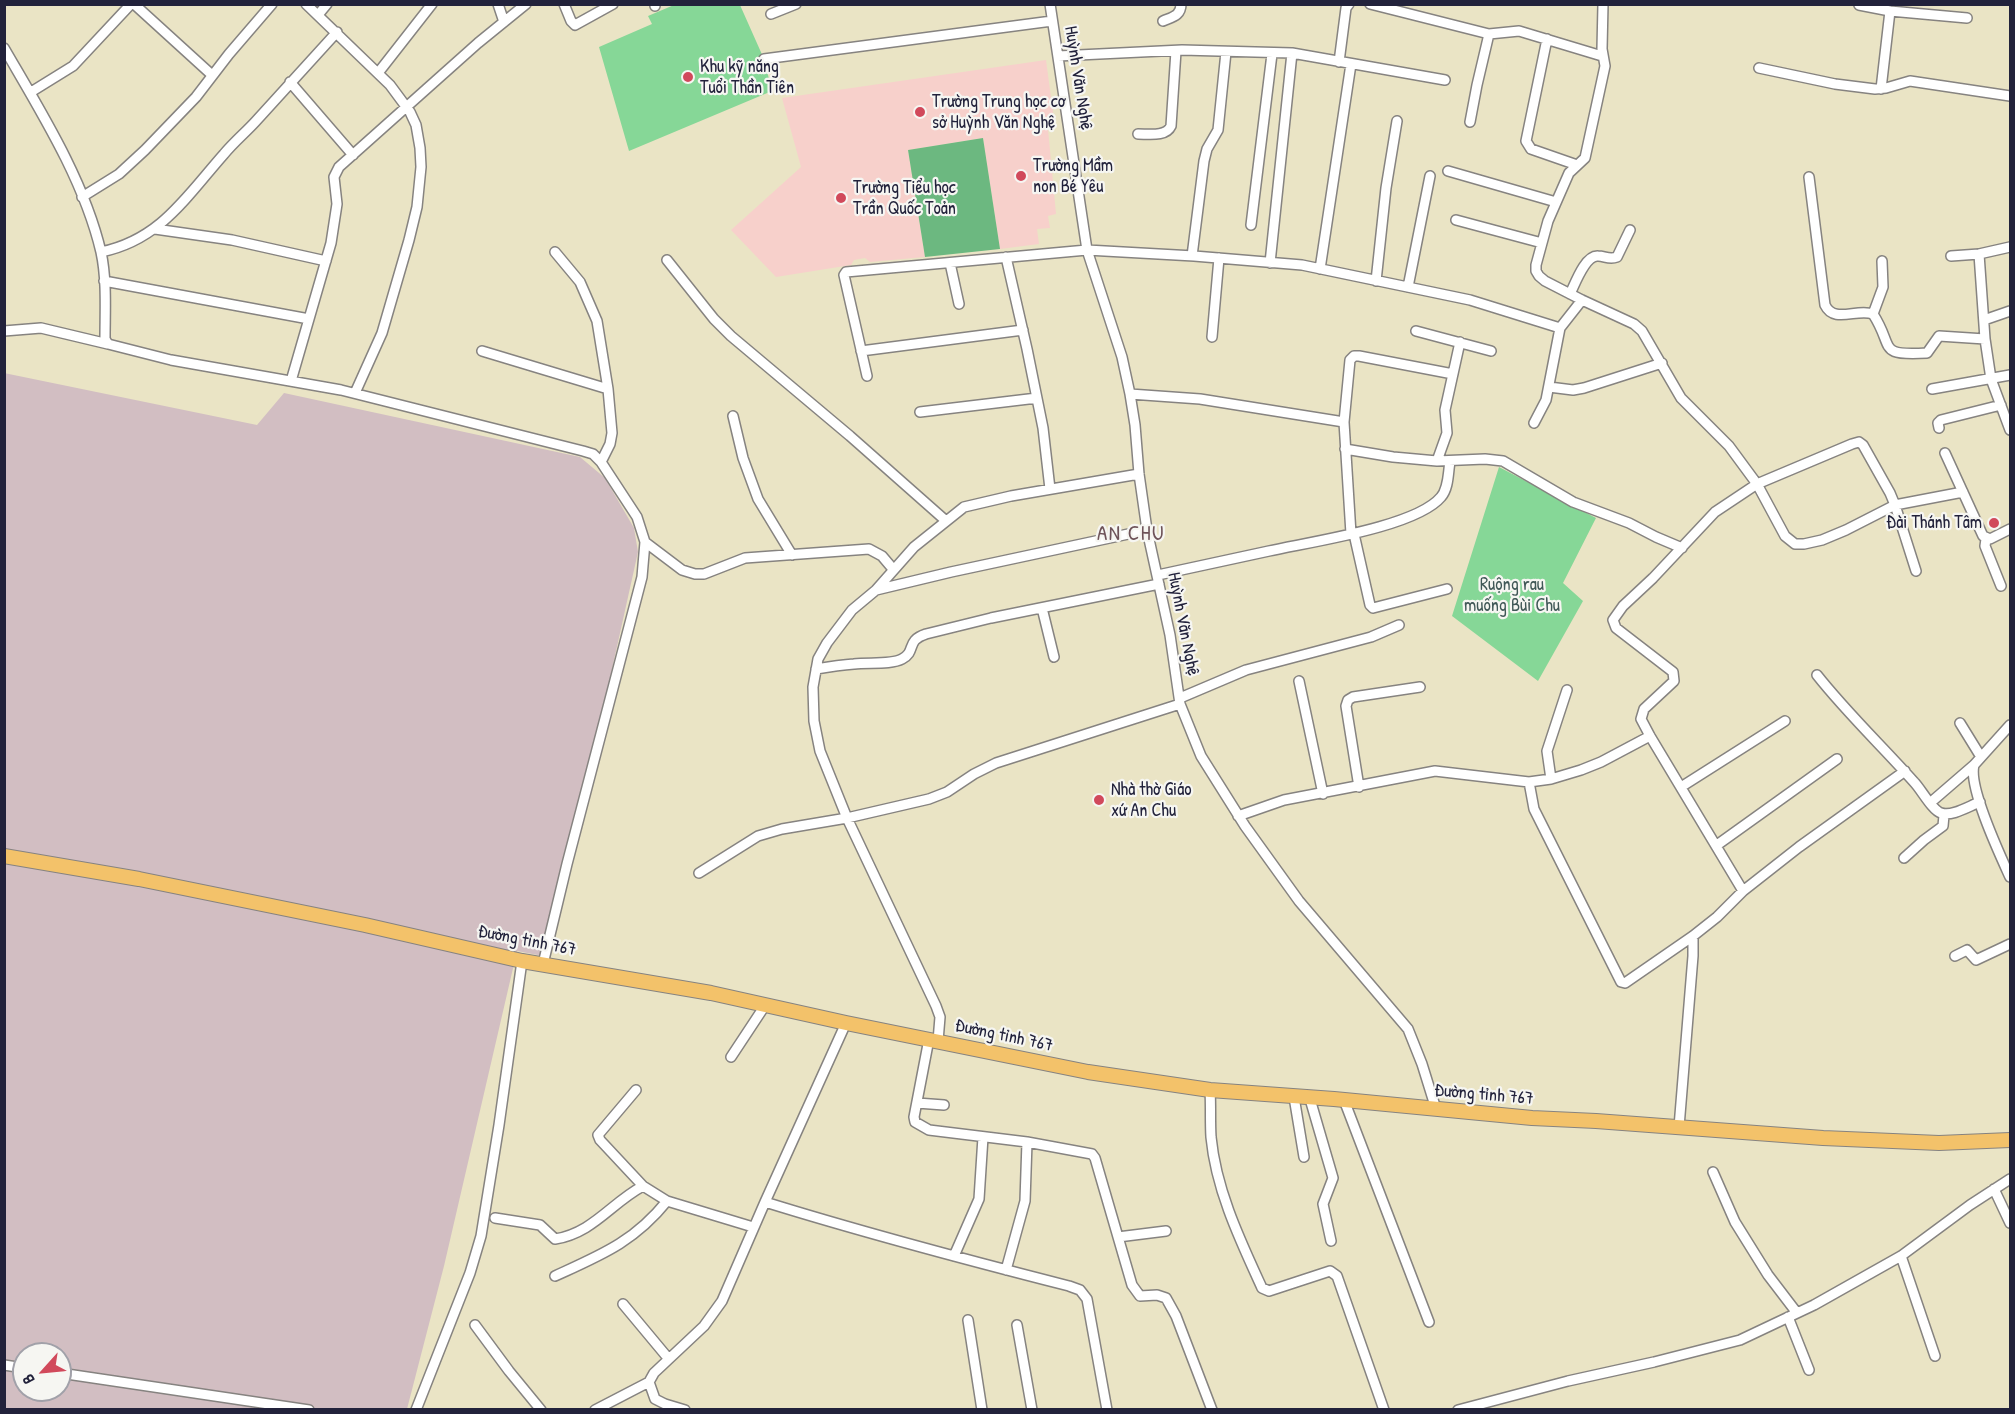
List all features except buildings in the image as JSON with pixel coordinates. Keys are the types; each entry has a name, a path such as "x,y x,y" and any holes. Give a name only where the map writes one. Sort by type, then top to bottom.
{"main road":[{"name":"Đường tỉnh 767","path":"4,856 139,879 365,925 522,961 711,993 1088,1072 1210,1090 1532,1118 1823,1138 1928,1143 2010,1140"}],"street":[{"path":"31,92 73,66 132,4 212,75"},
{"path":"82,197 119,174 145,150 196,97 272,4"},
{"path":"306,4 390,85 407,106 416,125 420,148 421,167 417,207 382,333 355,393"},
{"path":"318,15 327,4"},
{"path":"378,73 432,4"},
{"path":"498,4 504,22"},
{"path":"291,381 331,243 337,204 334,177 339,167 526,4"},
{"path":"564,4 575,25 613,4"},
{"path":"771,14 796,4"},
{"name":"Huỳnh Văn Nghệ","path":"1050,4 1087,250 1122,357 1130,394 1147,530 1159,580 1180,701 1201,756 1238,816 1299,901 1408,1029 1436,1109"},
{"path":"1163,21 1178,15 1181,4"},
{"path":"1370,4 1490,34 1518,31 1602,56"},
{"path":"1603,4 1604,72 1585,158 1569,173 1548,221 1536,265 1539,276 1570,294 1634,324 1642,331 1682,398 1729,446 1757,484 1785,536 1795,544 1822,540 1895,505 1963,492"},
{"path":"1859,5 1890,11 1967,18"},
{"path":"1339,62 1344,6"},
{"path":"1881,90 1890,11"},
{"path":"764,59 1052,21"},
{"path":"101,252 137,241 155,229 180,206 223,154 337,32"},
{"path":"1470,122 1490,34"},
{"path":"1547,39 1526,141 1531,148 1577,165"},
{"path":"4,48 31,92 82,197 101,252 105,339 108,344"},
{"path":"1058,56 1176,51 1292,53 1445,80"},
{"path":"1138,134 1163,134 1169,131 1176,51"},
{"path":"1192,256 1204,161 1207,149 1218,130 1226,52"},
{"path":"1270,263 1292,53"},
{"path":"1251,225 1272,54"},
{"path":"1320,269 1351,64"},
{"path":"4,72 15,66"},
{"path":"1759,68 1835,84 1881,90 1910,81 2010,96"},
{"path":"290,82 353,155"},
{"path":"1376,281 1386,188 1397,121"},
{"path":"1448,171 1556,202"},
{"path":"1408,287 1430,176"},
{"path":"1809,177 1825,305 1834,315 1861,312 1874,314"},
{"path":"1456,220 1542,243"},
{"path":"155,229 232,240 326,261"},
{"path":"1570,294 1591,256 1610,259 1617,257 1630,230"},
{"path":"1951,256 1979,254 2010,247"},
{"path":"867,376 844,275 846,272 1087,250 1219,258 1320,269 1470,300 1560,328"},
{"path":"555,252 577,278 596,317 608,389 612,433 600,462"},
{"path":"1979,254 1985,339 1991,379 2010,430"},
{"path":"1006,257 1043,428 1050,489"},
{"path":"1212,337 1219,258"},
{"path":"667,260 730,336 850,436 945,520"},
{"path":"1882,261 1883,287 1874,314 1888,347 1896,353 1927,353 1939,336 1985,339"},
{"path":"950,263 959,303"},
{"path":"104,281 309,319"},
{"path":"1534,423 1546,400 1560,328 1582,300"},
{"path":"1984,320 2010,311"},
{"path":"4,331 41,328 171,360 355,393 583,451 593,454 600,462 637,517 645,542 642,577 543,964"},
{"path":"861,351 1023,330"},
{"path":"1416,331 1491,351"},
{"path":"1437,461 1448,433 1445,410 1460,342"},
{"path":"482,351 608,389"},
{"path":"1447,589 1373,608 1370,606 1352,534 1344,422 1350,360 1354,356 1453,374"},
{"path":"1549,387 1573,390 1584,388 1662,363"},
{"path":"1932,389 2010,375"},
{"path":"1130,394 1200,399 1344,422"},
{"path":"920,412 1037,398"},
{"path":"1939,428 1938,423 1941,420 2001,405"},
{"path":"733,417 743,458 758,499 792,555"},
{"path":"1743,891 1641,719 1644,709 1674,681 1674,672 1616,628 1613,620 1623,606 1715,512 1757,484 1859,442 1872,459 1895,505 1916,571"},
{"path":"1345,449 1394,457 1450,462 1485,459 1503,461 1532,476 1565,498 1629,523 1682,548"},
{"path":"1945,453 1975,522 1986,539 1985,546 2001,586"},
{"path":"816,669 898,661 910,652 912,641 916,637 1352,534 1407,517 1443,496 1450,462"},
{"path":"1139,474 970,504 945,520 914,547 876,590 852,610 827,643 818,659 813,687 814,722 820,751 847,818 940,1017 917,1103 915,1122 929,1130 1027,1142 1092,1154 1136,1291 1140,1296 1162,1295 1166,1298 1212,1410"},
{"path":"1986,539 2010,529"},
{"path":"876,590 1147,530"},
{"path":"645,542 682,570 695,574 704,574 745,558 868,549 882,556 893,569"},
{"path":"1042,608 1054,657"},
{"path":"699,873 758,836 929,799 947,792 996,763 1180,701 1246,670 1371,637 1399,625"},
{"path":"1817,675 1836,699 1905,771 1936,812 1944,815 1980,802"},
{"path":"1299,681 1323,794"},
{"path":"1359,787 1346,706 1348,700 1353,697 1420,687"},
{"path":"1551,779 1547,751 1567,690"},
{"path":"1681,786 1785,721"},
{"path":"1960,723 1981,757"},
{"path":"1930,803 1974,765 2010,725"},
{"path":"1238,816 1284,800 1435,771 1529,782 1551,779 1591,766 1650,736"},
{"path":"1717,845 1837,759"},
{"path":"1974,765 1973,771 1980,802 2010,877"},
{"path":"1529,782 1534,809 1621,982 1625,983 1693,936 1717,917 1743,891 1905,771"},
{"path":"1904,858 1943,826 1944,815"},
{"path":"1679,1127 1693,936"},
{"path":"1955,956 1967,950 1976,960 2010,944"},
{"path":"416,1410 470,1273 481,1236 522,961"},
{"path":"731,1057 766,1004"},
{"path":"596,1410 649,1382 668,1358 704,1326 722,1300 846,1023"},
{"path":"636,1090 598,1137 643,1186 666,1202 753,1227"},
{"path":"1210,1090 1212,1138 1228,1212 1262,1288 1269,1291 1330,1271 1337,1276 1384,1410"},
{"path":"1293,1097 1304,1157"},
{"path":"1310,1098 1333,1178 1323,1204 1330,1241"},
{"path":"1344,1100 1429,1322"},
{"path":"917,1103 944,1105"},
{"path":"954,1256 979,1199 983,1137"},
{"path":"1006,1270 1025,1201 1027,1142"},
{"path":"1713,1172 1735,1222 1792,1315 1809,1370"},
{"path":"1458,1410 1740,1340 1792,1315 1901,1256 2010,1179"},
{"path":"495,1218 540,1225 555,1239 592,1224 625,1196 643,1186"},
{"path":"1994,1189 2010,1223"},
{"path":"555,1276 620,1245 647,1224 666,1202"},
{"path":"765,1202 1069,1286 1084,1294 1087,1299 1107,1410"},
{"path":"1118,1237 1166,1231"},
{"path":"1901,1256 1935,1356"},
{"path":"623,1304 668,1358"},
{"path":"968,1320 982,1410"},
{"path":"475,1325 541,1410"},
{"path":"1017,1325 1032,1410"},
{"path":"72,1375 309,1410"},
{"path":"649,1382 655,1399 685,1410"}],"shaded area":[{"path":"1046,60 1055,127 1048,129 1056,214 1048,216 1050,228 1037,229 1039,244 1000,249 983,138 908,150 925,257 870,262 865,258 854,260 851,265 776,277 731,230 801,167 782,98"},
{"path":"4,373 257,425 284,393 580,457 605,478 634,528 638,552 548,957 517,951 444,1266 407,1409 5,1409"}],"green space":[{"name":"Khu kỹ năng Tuổi Thần Tiên","path":"674,5 740,5 764,59 772,91 629,151 599,47 652,24 648,16"},
{"path":"983,138 1000,249 925,257 908,150"},
{"name":"Ruộng rau muống Bùi Chu","path":"1499,467 1596,518 1563,583 1583,601 1538,681 1452,616"}],"place":[{"name":"Khu kỹ năng Tuổi Thần Tiên","path":"688,77"},
{"name":"Trường Trung học cơ sở Huỳnh Văn Nghệ","path":"920,112"},
{"name":"Trường Mầm non Bé Yêu","path":"1021,176"},
{"name":"Trường Tiểu học Trần Quốc Toản","path":"841,198"},
{"name":"Đài Thánh Tâm","path":"1994,523"},
{"name":"Nhà thờ Giáo xứ An Chu","path":"1099,800"}],"district":[{"name":"AN CHU","path":"1131,534"}]}
